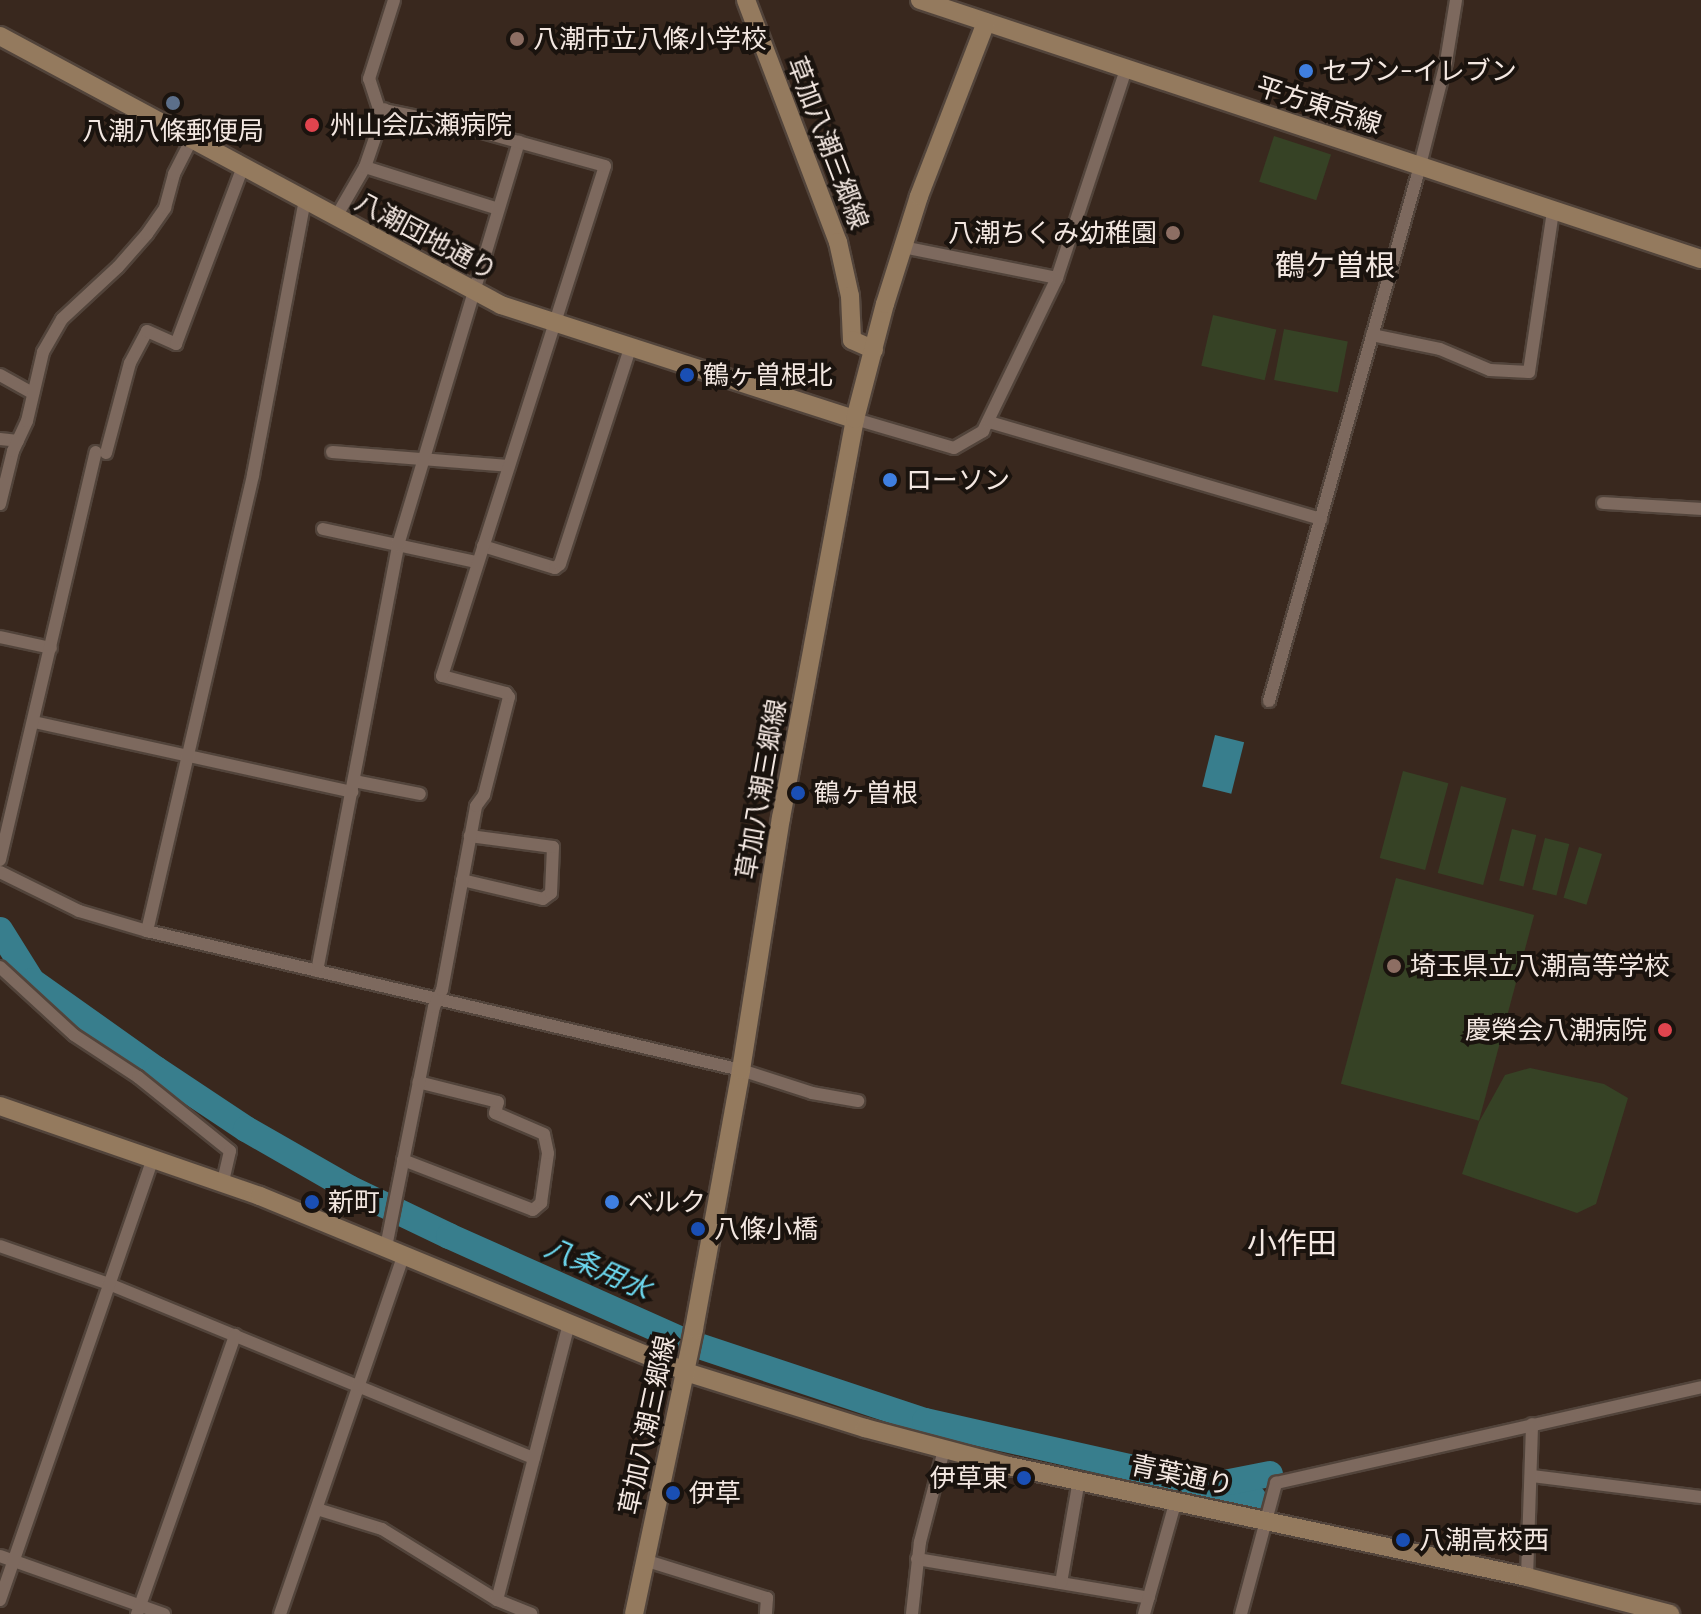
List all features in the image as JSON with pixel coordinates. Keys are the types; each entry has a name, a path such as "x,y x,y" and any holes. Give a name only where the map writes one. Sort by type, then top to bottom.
{"street":[{"path":"386,1247 470,836 509,697 506,693 442,676 605,166 379,109 369,79 394,0"},
{"name":"草加八潮三郷線","path":"634,1614 686,1372 741,1070 781,818 855,419 874,350 852,340 850,296 838,242 746,0"},
{"name":"平方東京線","path":"920,0 1701,259"},
{"path":"1269,701 1419,165 1446,62 1456,0"},
{"path":"874,350 903,247 939,138 986,22"},
{"name":"八潮団地通り","path":"0,36 473,291 554,323 855,419"},
{"path":"855,419 954,448 975,439 989,422 1057,278 1126,69"},
{"path":"336,217 365,167 385,109"},
{"path":"0,504 27,421 43,352 62,319 118,267 147,234 165,208 174,174 192,139"},
{"path":"317,971 398,545 519,142"},
{"path":"0,860 101,452 130,363 147,331 176,344 243,167"},
{"path":"365,167 498,209"},
{"path":"147,931 253,475 305,200"},
{"path":"1372,335 1440,349 1490,370 1529,372 1553,211"},
{"path":"903,247 1057,278"},
{"path":"483,546 555,568 560,564 630,348"},
{"path":"0,375 33,393"},
{"path":"989,422 1321,519"},
{"path":"0,439 18,441"},
{"path":"332,452 508,466"},
{"path":"1603,503 1701,509"},
{"path":"323,529 476,562"},
{"path":"0,637 51,648"},
{"path":"34,722 186,759 420,794"},
{"path":"462,880 543,899 551,893 553,847 470,836"},
{"path":"0,872 79,911 147,931 741,1070 812,1093 858,1101"},
{"path":"0,967 74,1035 138,1077 230,1151 223,1182"},
{"path":"403,1160 533,1210 541,1203 548,1153 544,1134 495,1113 498,1102 418,1082"},
{"name":"青葉通り","path":"0,1106 223,1182 686,1372 944,1450 1527,1577 1637,1609 1670,1614"},
{"path":"0,1600 153,1159"},
{"path":"0,1246 109,1284 534,1458"},
{"path":"280,1614 404,1254"},
{"path":"497,1600 569,1324"},
{"path":"138,1610 235,1335"},
{"path":"1241,1614 1276,1483 1701,1387"},
{"path":"1527,1577 1532,1424"},
{"path":"912,1614 917,1559 944,1450"},
{"path":"1532,1476 1701,1497"},
{"path":"1061,1583 1079,1480"},
{"path":"1144,1614 1176,1500"},
{"path":"317,1509 385,1531 497,1600 531,1614"},
{"path":"0,1556 138,1610 164,1614"},
{"path":"917,1559 1149,1598"},
{"path":"644,1560 767,1598 766,1614"}],"green space":[{"path":"1274,136 1331,155 1316,200 1259,182"},
{"path":"1213,315 1276,330 1265,380 1201,366"},
{"path":"1284,329 1348,341 1338,392 1274,380"},
{"path":"1403,771 1448,783 1425,870 1380,858"},
{"path":"1461,786 1506,798 1483,885 1438,873"},
{"path":"1512,829 1536,835 1523,886 1499,880"},
{"path":"1545,838 1569,844 1556,895 1532,889"},
{"path":"1579,847 1602,854 1586,905 1564,898"},
{"path":"1396,878 1534,915 1479,1121 1341,1084"},
{"path":"1530,1068 1604,1084 1628,1098 1596,1204 1577,1213 1462,1174 1479,1122 1505,1075"}],"water":[{"path":"1215,735 1244,742 1231,794 1202,786"}],"waterway":[{"name":"八条用水","path":"0,930 32,981 156,1069 246,1129 349,1188 449,1236 681,1340 925,1421 1183,1479 1253,1498"},
{"path":"1214,1485 1270,1474"}],"place":[{"name":"八潮市立八條小学校","path":"517,39"},
{"name":"セブン-イレブン","path":"1306,71"},
{"name":"八潮八條郵便局","path":"173,103"},
{"name":"州山会広瀬病院","path":"312,125"},
{"name":"八潮ちくみ幼稚園","path":"1173,233"},
{"name":"鶴ヶ曽根北","path":"687,375"},
{"name":"ローソン","path":"890,480"},
{"name":"鶴ヶ曽根","path":"798,793"},
{"name":"埼玉県立八潮高等学校","path":"1394,966"},
{"name":"慶榮会八潮病院","path":"1665,1030"},
{"name":"新町","path":"312,1202"},
{"name":"ベルク","path":"612,1202"},
{"name":"八條小橋","path":"698,1229"},
{"name":"伊草東","path":"1024,1478"},
{"name":"伊草","path":"673,1493"},
{"name":"八潮高校西","path":"1403,1540"}],"district":[{"name":"鶴ケ曽根","path":"1335,265"},
{"name":"小作田","path":"1292,1243"}]}
